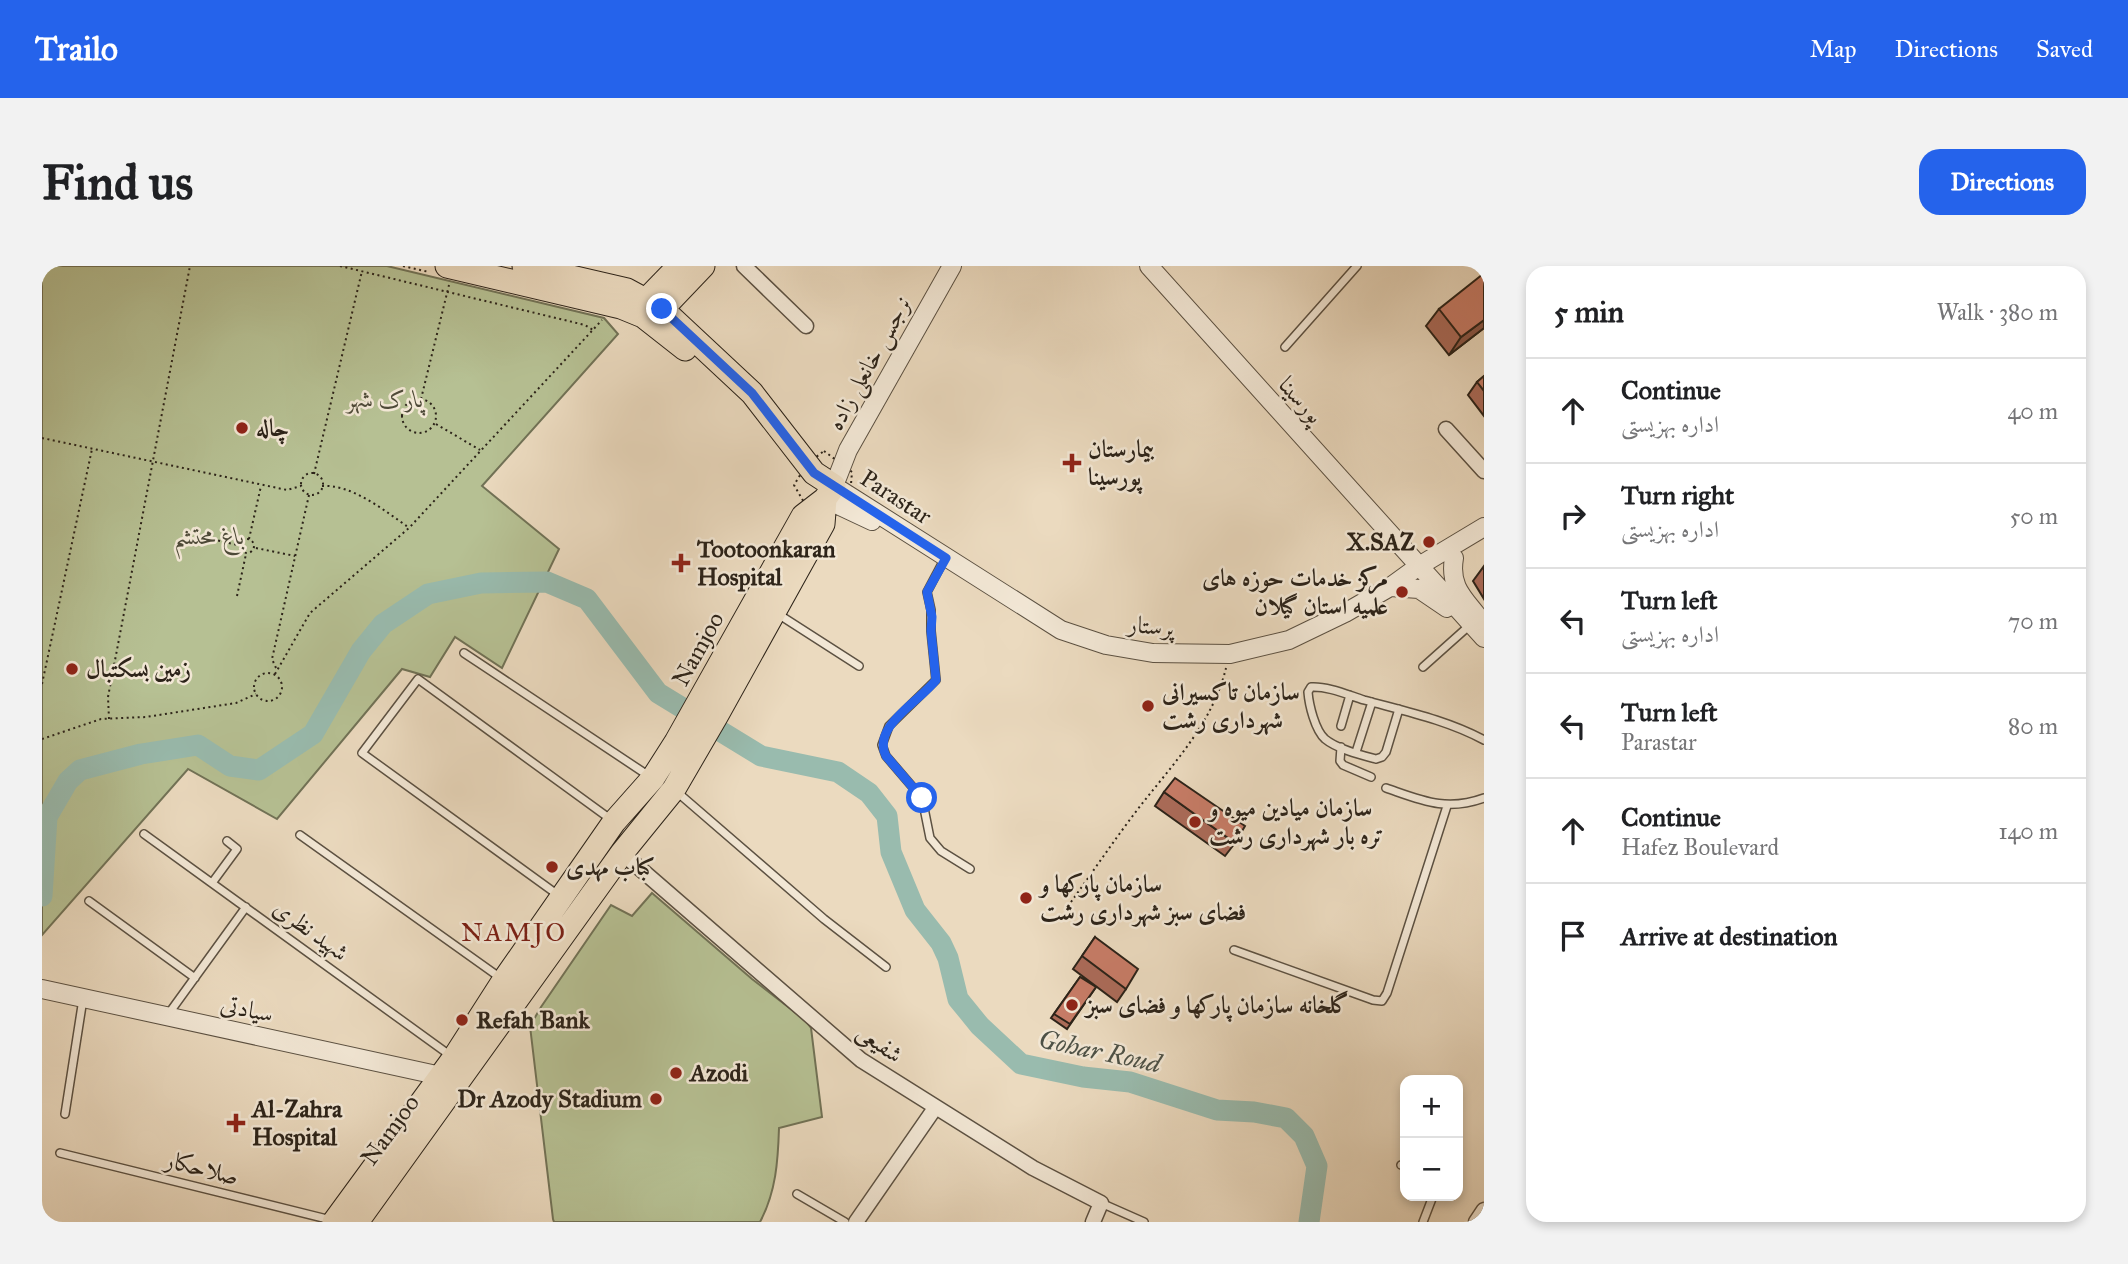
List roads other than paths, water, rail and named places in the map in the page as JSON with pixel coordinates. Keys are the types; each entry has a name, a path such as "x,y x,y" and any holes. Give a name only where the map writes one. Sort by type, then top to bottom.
{"main road":[{"path":"524,266 627,290 651,308 752,393 802,470 814,473 823,499"},
{"path":"651,308 679,266"},
{"path":"449,272 609,304 651,308 703,266"},
{"name":"Namjoo","path":"387,1165 504,980 614,822 653,778 718,715 823,524 823,499"},
{"name":"Namjoo","path":"342,1222 622,853 674,789 698,702 803,516 823,499"},
{"path":"698,702 718,715"}],"street":[{"path":"744,266 806,326"},
{"name":"نرجس خانعلی زاده","path":"823,499 951,266"},
{"name":"پورسینا","path":"1149,266 1470,625"},
{"path":"1446,429 1484,471"},
{"name":"Parastar","path":"823,499 939,553"},
{"path":"1423,570 1484,527"},
{"name":"پرستار","path":"939,553 1061,630 1106,645 1153,653 1230,654 1289,640 1484,541"},
{"path":"1454,558 1451,572 1454,585 1480,619 1484,638"},
{"path":"1390,587 1419,589 1484,638"},
{"name":"شفیعی","path":"622,853 861,1060 1033,1168 1101,1203"},
{"name":"سیادتی","path":"42,989 166,1016 448,1067"},
{"path":"856,1222 935,1108"},
{"path":"1093,1222 1101,1203"},
{"path":"1476,1222 1484,1210"}],"lane":[{"path":"1284,347 1357,266"},
{"path":"939,553 927,592 932,617 936,680 889,726 882,745 886,756 922,798 930,838 941,851 970,869"},
{"path":"775,612 859,666"},
{"path":"1423,667 1470,625"},
{"path":"464,653 653,778"},
{"path":"562,897 362,753 418,679 614,822"},
{"path":"1399,709 1386,752 1382,757 1372,758 1325,738 1308,692 1311,687 1317,687 1350,695 1399,709 1451,725 1484,740"},
{"path":"1341,726 1350,695"},
{"path":"1356,752 1372,702"},
{"path":"1341,747 1340,761 1343,765 1371,776"},
{"path":"1385,788 1429,803 1447,806 1472,803 1484,798"},
{"path":"674,789 824,919 886,967"},
{"path":"1234,950 1382,1001 1387,993 1447,806"},
{"name":"شهید نظری","path":"144,834 246,907 448,1067"},
{"path":"300,835 504,980"},
{"path":"212,883 237,849 227,841"},
{"path":"89,901 195,978"},
{"path":"166,1016 246,907"},
{"path":"65,1114 83,998"},
{"name":"صلاحکار","path":"60,1153 342,1222"},
{"path":"797,1194 845,1222"},
{"path":"1423,1222 1431,1201"},
{"name":"شفیعی","path":"1101,1203 1144,1222"}],"waterway":[{"name":"Gohar Roud","path":"42,896 47,817 68,781 80,770 141,754 198,745 230,766 259,770 313,734 361,651 383,624 428,594 481,583 547,582 587,599 658,693 761,756 838,772 869,793 887,816 891,852 915,910 941,943 948,958 958,999 980,1026 1021,1064 1083,1077 1130,1082 1217,1110 1254,1112 1286,1118 1304,1136 1317,1166 1309,1222"}],"place":[{"name":"چاله","path":"242,428"},
{"name":"بیمارستان پورسینا","path":"1072,463"},
{"name":"X.SAZ","path":"1429,542"},
{"name":"Tootoonkaran Hospital","path":"681,563"},
{"name":"مرکز خدمات حوزه های علمیه استان گیلان","path":"1402,592"},
{"name":"زمین بسکتبال","path":"72,669"},
{"name":"سازمان تاکسیرانی شهرداری رشت","path":"1148,706"},
{"name":"سازمان میادین میوه و تره بار شهرداری رشت","path":"1195,822"},
{"name":"کباب مهدی","path":"552,867"},
{"name":"سازمان پارکها و فضای سبز شهرداری رشت","path":"1026,898"},
{"name":"گلخانه سازمان پارکها و فضای سبز","path":"1072,1005"},
{"name":"Refah Bank","path":"462,1020"},
{"name":"Azodi","path":"676,1073"},
{"name":"Dr Azody Stadium","path":"656,1099"},
{"name":"Al-Zahra Hospital","path":"236,1123"}],"district":[{"name":"NAMJO","path":"514,932"}],"park label":[{"name":"پارک شهر","path":"385,399"},
{"name":"باغ محتشم","path":"209,536"}]}
